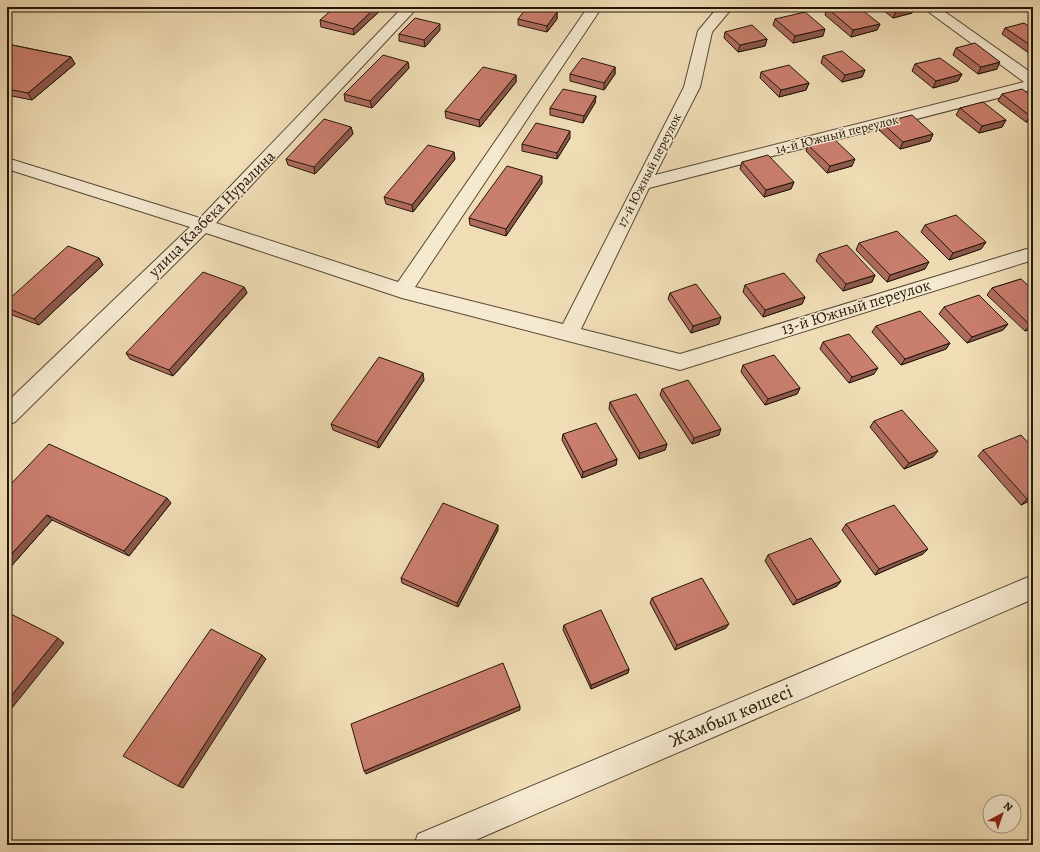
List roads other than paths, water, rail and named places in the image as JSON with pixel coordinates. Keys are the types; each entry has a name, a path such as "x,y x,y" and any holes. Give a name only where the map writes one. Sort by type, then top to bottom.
{"street":[{"name":"улица Казбека Нуралина","path":"7,416 203,225 411,7"},
{"path":"402,291 595,7"},
{"name":"17-й Южный переулок","path":"568,334 692,87 705,31 726,7"},
{"path":"929,7 1033,81"},
{"name":"14-й Южный переулок","path":"642,184 1033,84"},
{"path":"7,163 203,225 402,291 568,334"},
{"name":"13-й Южный переулок","path":"568,334 680,362 1033,253"},
{"name":"Жамбыл көшесі","path":"429,845 1033,587"}]}
